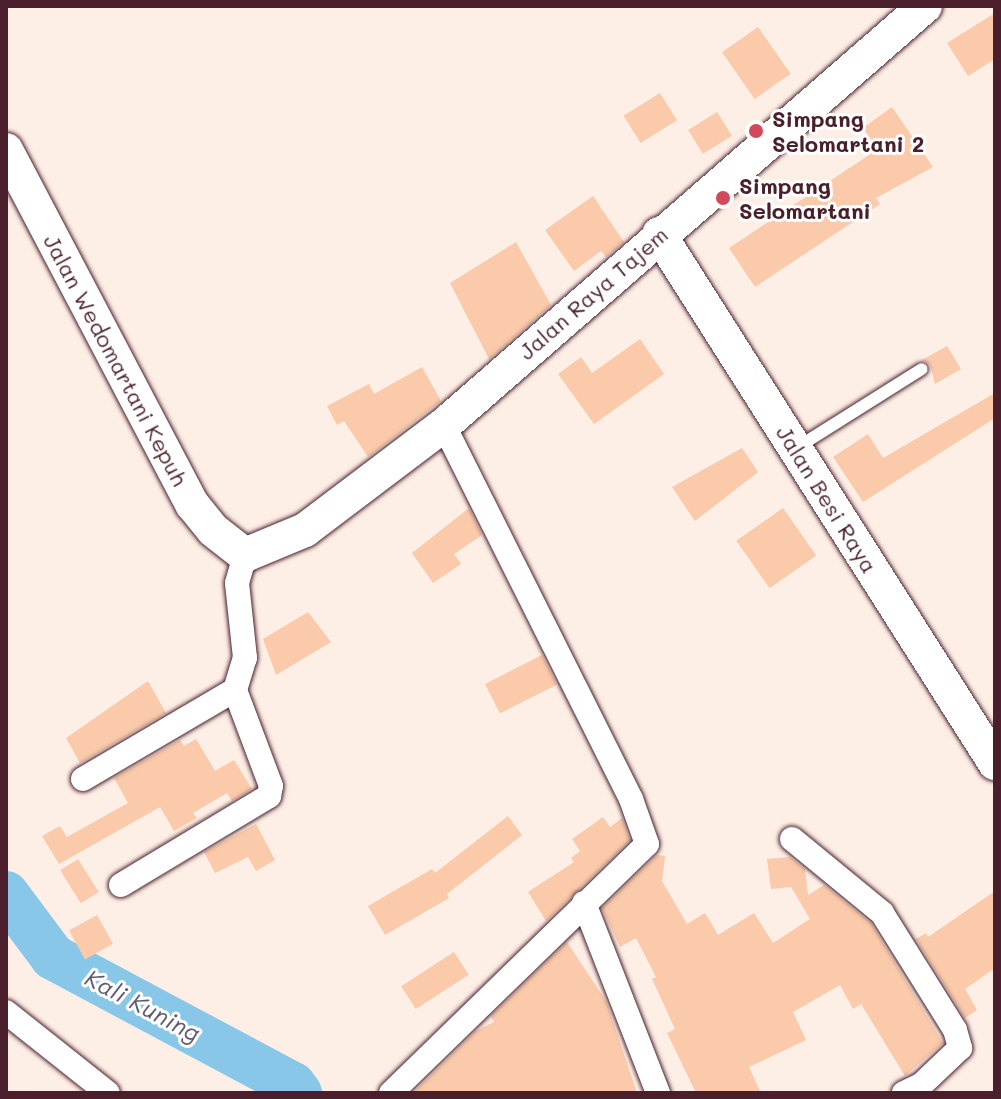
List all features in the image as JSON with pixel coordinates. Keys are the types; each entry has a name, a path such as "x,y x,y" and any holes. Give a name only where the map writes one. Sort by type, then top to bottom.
{"main road":[{"name":"Jalan Raya Tajem","path":"245,555 305,530 444,425 659,234 925,6"},
{"name":"Jalan Wedomartani Kepuh","path":"6,150 192,504 213,530 245,555"},
{"name":"Jalan Besi Raya","path":"659,234 995,763"}],"street":[{"path":"391,1093 584,903 643,852 647,835 444,425"},
{"path":"121,885 269,796 271,786 235,690 245,658 237,583 245,555"},
{"path":"83,779 235,690"},
{"path":"792,839 882,913 955,1030 960,1048 921,1085 904,1093"},
{"path":"584,903 658,1093"},
{"path":"6,1012 108,1093"}],"lane":[{"path":"795,449 922,369"}],"building":[{"path":"995,13 995,59 968,76 947,43"},
{"path":"758,27 791,74 755,99 722,52"},
{"path":"660,93 677,120 640,143 624,116"},
{"path":"892,107 933,167 876,198 880,204 755,287 729,248 878,149 863,128"},
{"path":"717,112 732,136 703,154 688,130"},
{"path":"593,196 624,242 606,257 601,251 574,271 545,230"},
{"path":"516,242 551,305 489,359 450,283"},
{"path":"640,339 664,374 594,424 558,374 581,357 592,373"},
{"path":"947,346 961,369 935,384 930,365 922,360"},
{"path":"422,367 441,401 368,457 344,421 337,425 327,406 369,384 374,394"},
{"path":"995,393 995,418 863,502 833,457 868,434 883,458"},
{"path":"742,448 758,472 695,521 672,487"},
{"path":"469,508 482,535 454,554 461,564 433,583 412,553"},
{"path":"783,508 816,556 770,588 736,541"},
{"path":"308,612 331,642 276,675 263,639"},
{"path":"542,655 557,684 500,713 485,684"},
{"path":"148,681 166,713 80,763 66,738"},
{"path":"196,739 215,771 234,760 252,789 232,801 227,793 193,813 197,818 174,831 160,807 59,864 42,836 60,826 67,837 128,803 114,778 180,740 184,746"},
{"path":"508,816 522,835 447,894 449,898 385,935 368,906 432,869 435,873"},
{"path":"603,817 610,827 622,818 630,840 546,921 528,892 574,862 571,858 580,851 572,839"},
{"path":"256,824 275,860 256,871 248,857 215,873 204,852"},
{"path":"657,855 665,856 662,881 687,924 705,913 718,935 754,913 773,943 810,919 791,887 771,889 767,859 790,857 805,869 808,895 824,885 871,923 943,1043 905,1076 861,1004 853,1009 840,985 793,1012 806,1040 749,1067 761,1093 696,1093 667,1033 675,1029 652,979 656,977 636,938 620,947 602,908"},
{"path":"78,859 99,892 81,903 60,870"},
{"path":"995,891 995,968 965,989 977,1010 965,1018 916,939 926,933 928,937"},
{"path":"97,915 113,944 85,959 69,931"},
{"path":"567,942 606,1001 637,1093 413,1093 476,1031 494,1022 491,1016"},
{"path":"454,952 469,975 416,1009 401,986"}],"waterway":[{"name":"Kali Kuning","path":"6,894 53,957 293,1085 299,1093"}],"place":[{"name":"Simpang Selomartani 2","path":"756,131"},
{"name":"Simpang Selomartani","path":"723,198"}]}
